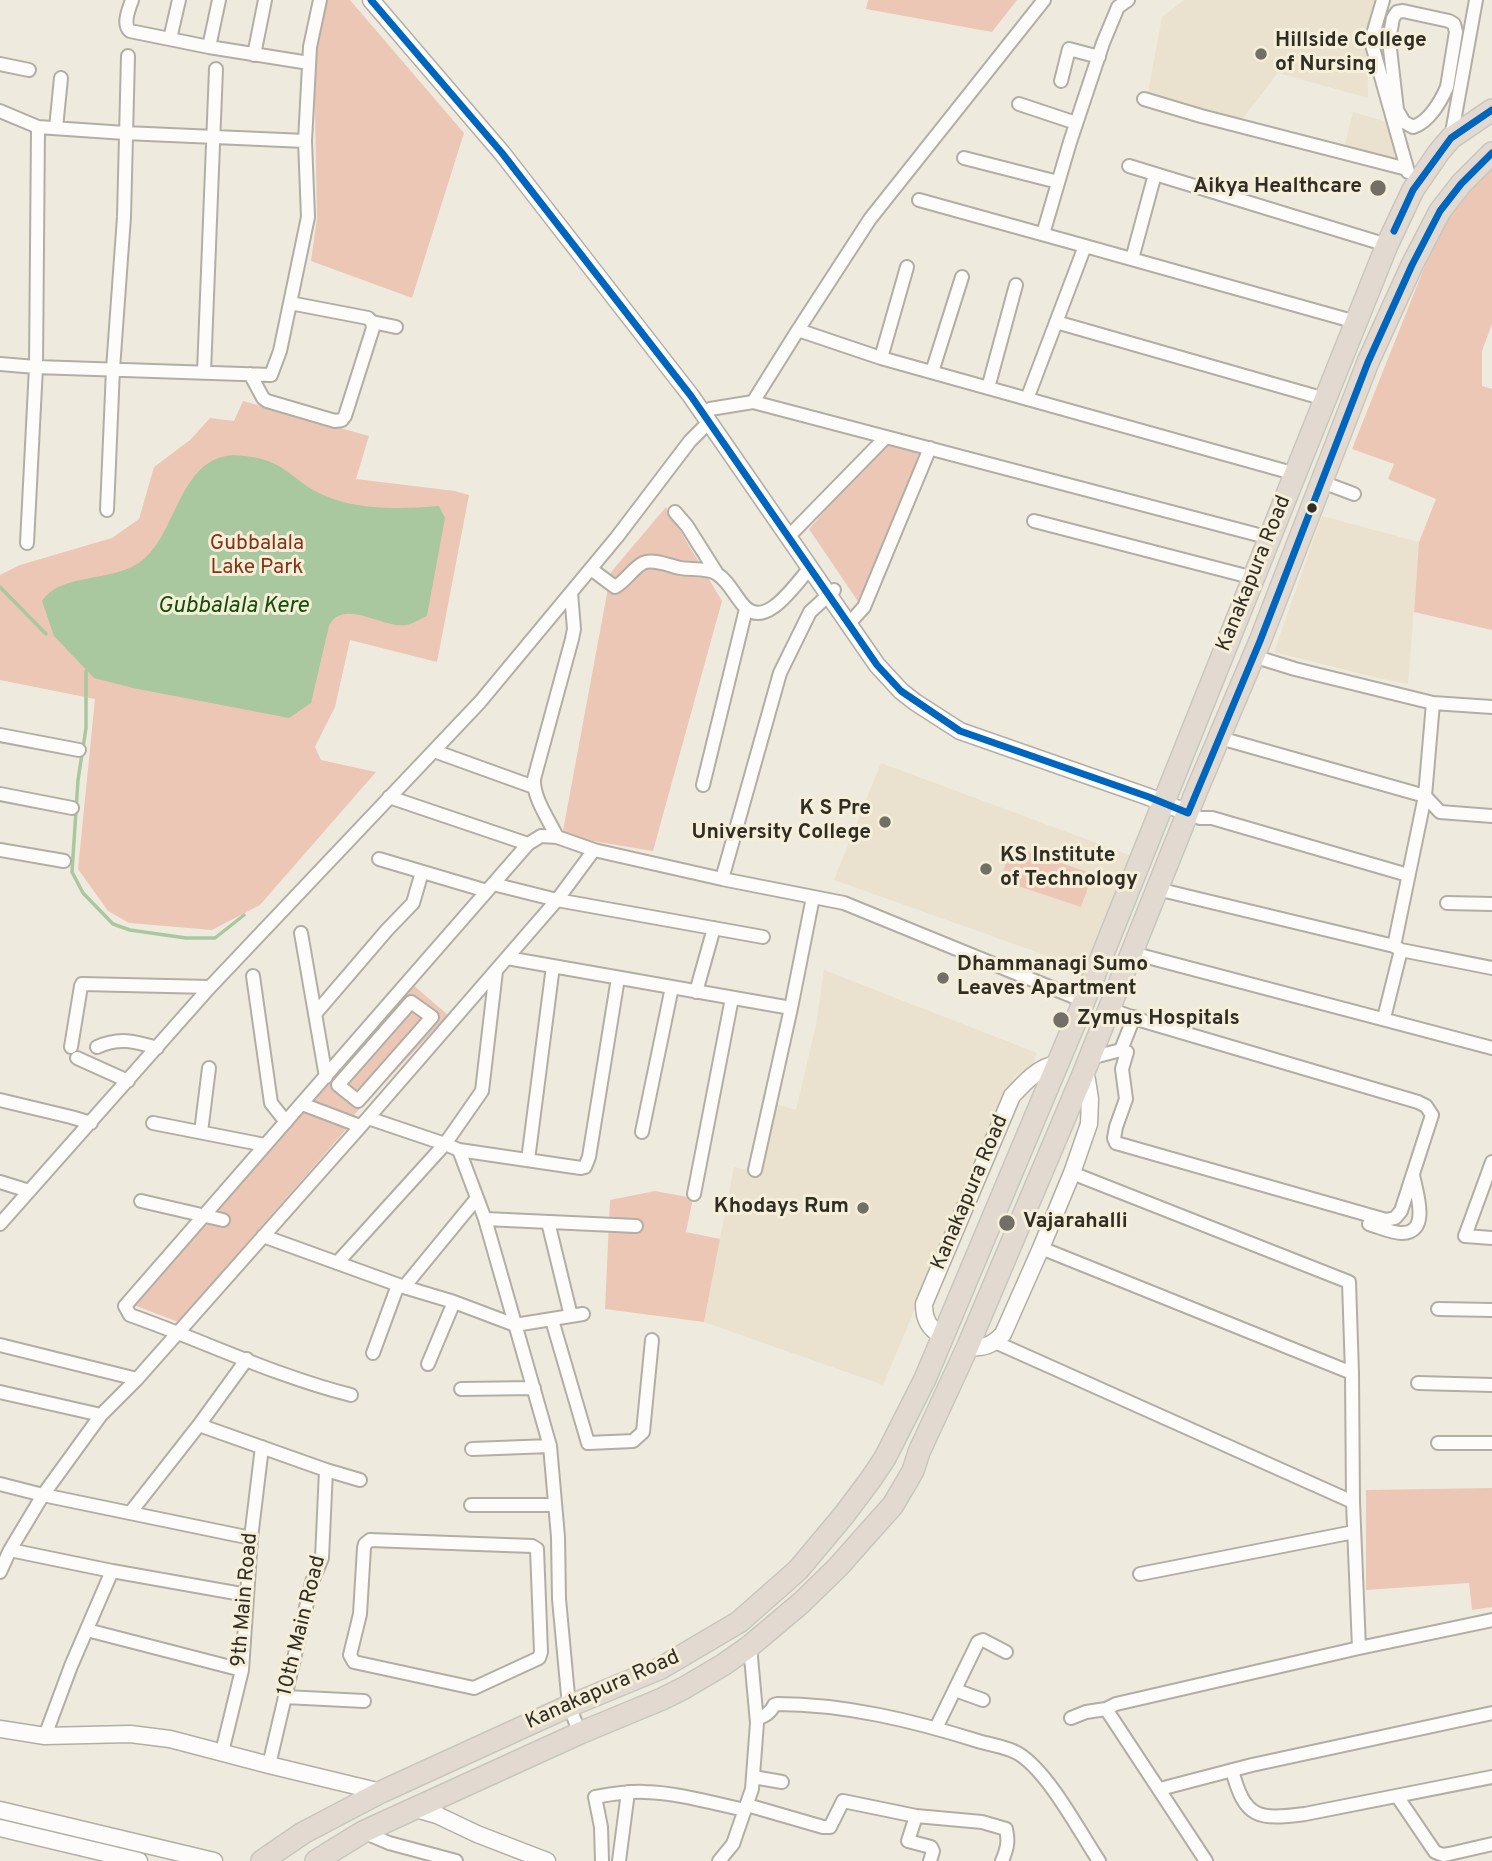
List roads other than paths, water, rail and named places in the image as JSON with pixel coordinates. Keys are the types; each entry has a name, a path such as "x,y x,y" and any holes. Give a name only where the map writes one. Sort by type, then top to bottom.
{"highway":[{"name":"Kanakapura Road","path":"262,1861 303,1833 381,1792 569,1706 661,1668 728,1629 747,1616 798,1570 844,1515 885,1458 925,1379 1084,1001 1387,246 1413,190 1452,131 1492,110"},
{"name":"Kanakapura Road","path":"316,1861 363,1832 684,1688 750,1646 801,1603 838,1567 893,1505 913,1471 919,1451 966,1350 1086,1068 1253,656 1368,362 1440,211 1461,184 1492,153"},
{"path":"941,1341 966,1350"}],"main road":[{"path":"371,0 502,153 675,375 711,416 810,568 854,618 895,673 920,696 948,715 979,730 1190,809"},
{"path":"384,0 508,148 711,416 794,531 877,665 901,691 929,713 976,738 1166,799"},
{"name":"Kanakapura Road","path":"941,1341 924,1316 924,1304 1012,1096 1026,1080 1050,1064 1056,1065"},
{"path":"966,1350 995,1342 1003,1334 1041,1248 1089,1124 1090,1099 1086,1068"},
{"path":"0,1729 45,1736 130,1734 170,1739 381,1792"},
{"path":"416,1809 438,1815 545,1861"},
{"path":"0,1810 214,1861"},
{"path":"0,1828 139,1861"}],"street":[{"path":"132,0 126,23 130,31 309,63"},
{"path":"170,40 178,0"},
{"path":"209,47 219,0"},
{"path":"254,55 265,0"},
{"path":"0,364 271,374 280,351 308,217 305,141 309,63 320,0"},
{"path":"752,402 870,219 1044,0"},
{"path":"1043,234 1076,122 1099,57 1118,7 1128,0"},
{"path":"1383,0 1371,41 1413,190"},
{"path":"1452,131 1476,0"},
{"path":"1403,11 1454,24 1456,32 1447,87 1432,111 1413,127 1401,118 1397,110 1389,40 1397,12 1403,11"},
{"path":"1371,41 1389,40"},
{"path":"1061,81 1069,50 1099,57"},
{"path":"107,510 113,369 124,217 128,56"},
{"path":"0,64 29,70"},
{"path":"204,372 216,69"},
{"path":"56,128 61,78"},
{"path":"1144,99 1407,169"},
{"path":"1019,104 1076,122"},
{"path":"0,111 38,127 305,141"},
{"path":"1432,111 1452,131"},
{"path":"27,543 36,367 38,127"},
{"path":"964,158 1058,182"},
{"path":"1129,166 1387,246"},
{"path":"1132,259 1155,174"},
{"path":"919,200 1356,322"},
{"path":"1027,399 1085,246"},
{"path":"881,358 907,267"},
{"path":"932,372 962,277"},
{"path":"988,388 1016,285"},
{"path":"290,303 368,318 372,322 396,327"},
{"path":"250,374 267,401 335,421 342,419 373,328 372,322"},
{"path":"1056,322 1325,399"},
{"path":"797,330 881,358 1296,474"},
{"path":"0,1224 210,987 480,702 591,569 711,416 752,402 1270,538"},
{"path":"794,531 886,437"},
{"path":"854,618 864,607 930,448"},
{"path":"1322,482 1353,494"},
{"path":"675,512 716,572 746,608 753,612 765,613 773,608 810,568"},
{"path":"1034,521 1254,578"},
{"path":"591,569 615,587 643,563 649,562 716,572"},
{"path":"722,879 780,673 810,612 832,592"},
{"path":"557,837 534,787 534,779 574,629 571,593"},
{"path":"703,785 746,608"},
{"path":"1253,656 1295,669 1433,702 1492,707"},
{"path":"1384,1018 1408,875 1425,796 1433,702"},
{"path":"0,735 79,751"},
{"path":"1220,738 1425,796 1440,812 1492,816"},
{"path":"434,751 534,787"},
{"path":"0,794 72,808"},
{"path":"388,797 528,845"},
{"path":"1190,809 1202,808 1213,818 1408,875"},
{"path":"351,1395 319,1387 131,1315 125,1306 528,845 541,836 557,837 594,850 722,879 844,903 1084,1001"},
{"path":"0,849 64,861"},
{"path":"0,1573 10,1550 43,1495 101,1415 137,1379 421,1058 557,900 594,850"},
{"path":"379,859 490,888 763,937"},
{"path":"315,1014 413,903 422,872"},
{"path":"1157,889 1397,948 1492,968"},
{"path":"755,1170 813,897"},
{"path":"1447,903 1492,904"},
{"path":"696,992 714,928"},
{"path":"301,933 326,1077"},
{"path":"1132,953 1492,1048"},
{"path":"507,958 791,1008"},
{"path":"528,1160 553,966"},
{"path":"337,1263 445,1144 482,1091 496,971"},
{"path":"253,976 271,1103 286,1122"},
{"path":"302,1104 459,1150 581,1168 587,1164 618,978"},
{"path":"128,1081 74,1053 82,984 210,987"},
{"path":"642,1132 672,987"},
{"path":"694,1194 732,998"},
{"path":"411,1002 432,1017 407,1046 358,1101 338,1085 411,1002"},
{"path":"1109,1009 1426,1106 1432,1115 1401,1212 1395,1218 1386,1220 1116,1143 1116,1127 1126,1099 1122,1069 1127,1052 1121,1050"},
{"path":"1086,1068 1121,1050 1133,1017"},
{"path":"97,1047 111,1040 120,1040 157,1048"},
{"path":"407,1046 421,1058"},
{"path":"201,1132 209,1068"},
{"path":"0,1100 90,1123"},
{"path":"153,1123 265,1145"},
{"path":"459,1150 485,1219 550,1446 558,1537 559,1603 569,1706 580,1733"},
{"path":"1492,1162 1465,1236 1492,1238"},
{"path":"1072,1173 1349,1282 1359,1648"},
{"path":"1365,1223 1401,1233 1410,1232 1418,1225 1420,1214 1413,1174"},
{"path":"0,1182 29,1191"},
{"path":"1270,1187 1280,1199 1345,1217"},
{"path":"373,1353 401,1286 477,1198"},
{"path":"141,1201 223,1220"},
{"path":"485,1219 636,1226"},
{"path":"263,1236 401,1286 454,1301 515,1325 577,1315 548,1222"},
{"path":"1041,1248 1352,1373"},
{"path":"428,1364 454,1301"},
{"path":"1438,1309 1492,1310"},
{"path":"552,1320 588,1444 633,1441 643,1432 652,1339"},
{"path":"995,1342 1353,1502"},
{"path":"0,1345 137,1379"},
{"path":"130,1513 247,1359"},
{"path":"1418,1383 1492,1385"},
{"path":"461,1389 534,1388"},
{"path":"0,1392 101,1415"},
{"path":"199,1425 360,1480"},
{"path":"1438,1443 1492,1443"},
{"path":"472,1449 550,1446"},
{"name":"9th Main Road","path":"222,1752 242,1670 251,1538 262,1447"},
{"name":"10th Main Road","path":"269,1765 312,1582 322,1558 326,1469"},
{"path":"0,1483 43,1495 251,1538"},
{"path":"471,1505 555,1505"},
{"path":"1140,1574 1354,1532"},
{"path":"370,1540 534,1547 538,1551 540,1604 539,1658 477,1687 469,1688 366,1665 351,1659 361,1604 365,1544 370,1540"},
{"path":"10,1550 247,1595"},
{"path":"45,1736 71,1666 112,1571"},
{"path":"540,1604 559,1603"},
{"path":"1070,1718 1116,1704 1492,1620"},
{"path":"86,1630 242,1670"},
{"path":"936,1728 978,1642 982,1640 1006,1652"},
{"path":"719,1861 733,1844 752,1789 757,1719 750,1646"},
{"path":"955,1690 983,1700"},
{"path":"285,1697 364,1701"},
{"path":"757,1719 772,1710 774,1705 843,1709 936,1728 1018,1753 1038,1770 1099,1861"},
{"path":"1106,1709 1206,1861"},
{"path":"1160,1789 1233,1770 1492,1713"},
{"path":"1233,1770 1241,1797 1250,1809 1261,1816 1274,1818 1492,1777"},
{"path":"753,1777 782,1782"},
{"path":"619,1861 628,1792"},
{"path":"602,1861 601,1827 595,1797 628,1792 646,1792 746,1807 830,1827 843,1801 916,1816 982,1822 1006,1829 1009,1841 1002,1861"},
{"path":"1396,1796 1435,1852 1443,1855 1492,1844"},
{"path":"916,1816 908,1841 931,1847 933,1851 930,1861"},
{"path":"363,1832 390,1843 456,1861"}],"water":[{"name":"Gubbalala Kere","path":"233,455 274,463 311,489 335,500 379,508 439,506 445,518 427,616 406,625 386,623 353,614 335,618 329,626 311,703 289,718 94,678 54,636 42,601 63,585 120,571 145,558 165,530 191,481 215,459"}],"waterway":[{"path":"0,587 46,634"},
{"path":"86,671 86,728 78,780 72,872 83,893 113,924 130,930 186,938 215,938 244,915"}],"place":[{"name":"Hillside College of Nursing","path":"1261,54"},
{"name":"Aikya Healthcare","path":"1378,188"},
{"name":"K S Pre University College","path":"885,822"},
{"name":"KS Institute of Technology","path":"986,869"},
{"name":"Dhammanagi Sumo Leaves Apartment","path":"943,978"},
{"name":"Zymus Hospitals","path":"1061,1020"},
{"name":"Khodays Rum","path":"863,1208"},
{"name":"Vajarahalli","path":"1007,1223"}],"park label":[{"name":"Gubbalala Lake Park","path":"257,557"}]}
